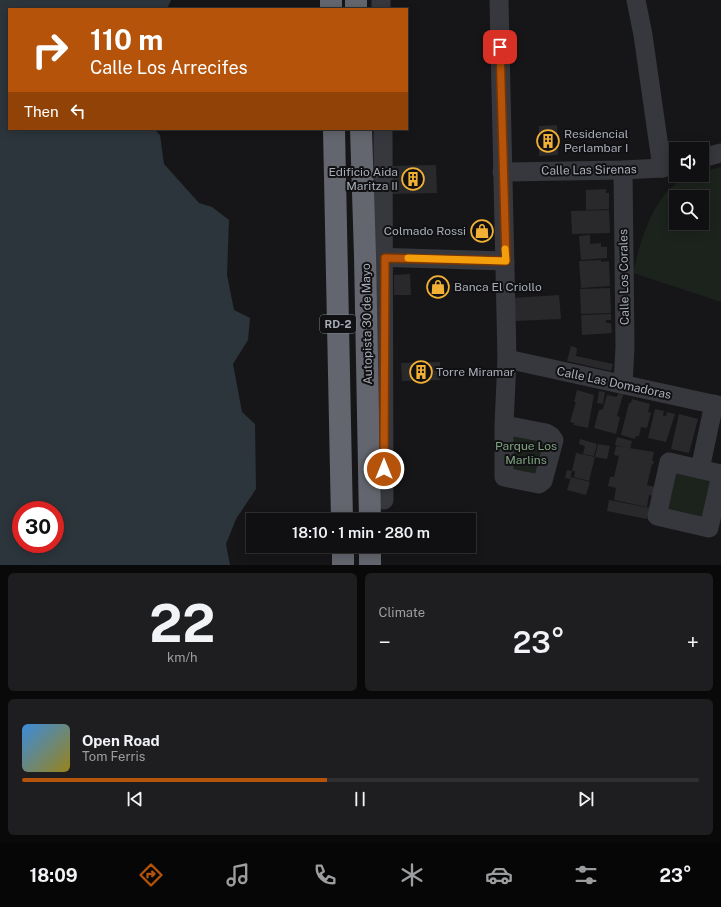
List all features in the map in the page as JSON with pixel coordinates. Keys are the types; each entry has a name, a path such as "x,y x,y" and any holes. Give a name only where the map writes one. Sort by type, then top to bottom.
{"highway":[{"name":"RD-2","path":"334,130 342,513"},
{"name":"Autopista 30 de Mayo","path":"361,130 375,257 370,513"},
{"path":"343,553 343,565"},
{"path":"370,553 370,565"}],"street":[{"path":"499,0 502,172 506,261 507,359 504,425"},
{"path":"636,0 669,166"},
{"path":"383,130 375,257 384,500"},
{"path":"709,157 721,154"},
{"name":"Calle Las Sirenas","path":"502,172 623,170 669,166"},
{"name":"Calle Los Corales","path":"623,170 625,347 623,385"},
{"path":"375,257 506,261"},
{"name":"Calle Las Domadoras","path":"507,359 717,405"},
{"path":"700,469 717,405"},
{"path":"669,462 700,469 721,475 709,528 657,516 669,462"}],"green space":[{"path":"721,167 721,302 633,273 641,243 654,211 669,191 669,230 709,230 709,190 670,190 680,182 709,182 709,170"},
{"name":"Parque Los Marlins","path":"512,434 545,442 538,473 525,474 512,468"},
{"path":"675,471 713,480 704,519 666,510"}],"shaded area":[{"path":"0,0 171,0 167,8 8,8 8,130 155,130 160,135 164,164 199,203 212,207 229,220 227,275 234,310 250,318 248,340 233,364 242,412 255,424 256,489 236,519 226,544 230,565 0,565"}],"building":[{"name":"Residencial Perlambar I","path":"557,125 558,155 539,156 539,126"},
{"name":"Edificio Aida Maritza II","path":"436,165 437,193 390,194 390,166"},
{"path":"606,189 606,193 609,193 609,209 586,210 586,190"},
{"path":"609,210 610,233 572,234 571,211"},
{"path":"477,226 487,227 487,242 477,242"},
{"path":"590,235 590,244 601,243 601,247 607,247 607,258 581,260 579,236"},
{"path":"601,260 601,262 609,261 610,286 581,288 579,261"},
{"path":"410,274 411,295 394,295 394,275"},
{"name":"Banca El Criollo","path":"435,282 441,282 442,291 435,292"},
{"path":"610,288 611,313 581,314 580,289"},
{"path":"559,295 561,319 515,321 513,298"},
{"path":"611,314 611,320 606,320 606,323 611,323 612,333 582,335 581,315"},
{"path":"571,346 577,348 576,356 613,364 611,371 567,361"},
{"name":"Torre Miramar","path":"440,362 440,380 402,381 401,363"},
{"path":"577,390 594,395 588,428 574,425 574,423 570,422 576,402 574,402"},
{"path":"599,391 605,392 603,404 597,403"},
{"path":"618,394 623,395 617,416 620,417 616,434 594,428 599,410 603,409 607,395 617,397"},
{"path":"632,399 650,404 648,412 651,413 647,428 641,427 639,436 636,436 635,439 621,435 629,403 631,403"},
{"path":"655,409 664,411 663,416 666,416 667,412 675,414 666,442 648,438"},
{"path":"679,414 698,419 689,453 671,449"},
{"path":"617,437 632,441 630,449 615,445"},
{"path":"580,439 597,444 594,456 583,454 585,446 579,444"},
{"path":"598,444 610,446 607,459 595,457"},
{"path":"616,446 654,452 652,461 654,461 647,485 655,487 653,496 649,495 647,507 614,500 616,488 608,486 610,477 614,477 619,456 614,455"},
{"path":"576,453 595,457 589,481 574,477 575,471 572,471"},
{"path":"567,470 572,471 570,479 565,478"},
{"path":"571,477 590,482 586,495 567,490"},
{"path":"609,500 650,508 647,519 607,511"}],"slow traffic":[{"path":"408,258 506,261 505,249"}],"place":[{"name":"Residencial Perlambar I","path":"548,141"},
{"name":"Edificio Aida Maritza II","path":"413,179"},
{"name":"Colmado Rossi","path":"482,231"},
{"name":"Banca El Criollo","path":"438,287"},
{"name":"Torre Miramar","path":"421,372"}],"route":[{"path":"384,469 385,258 506,261 502,172 500,47"}]}
